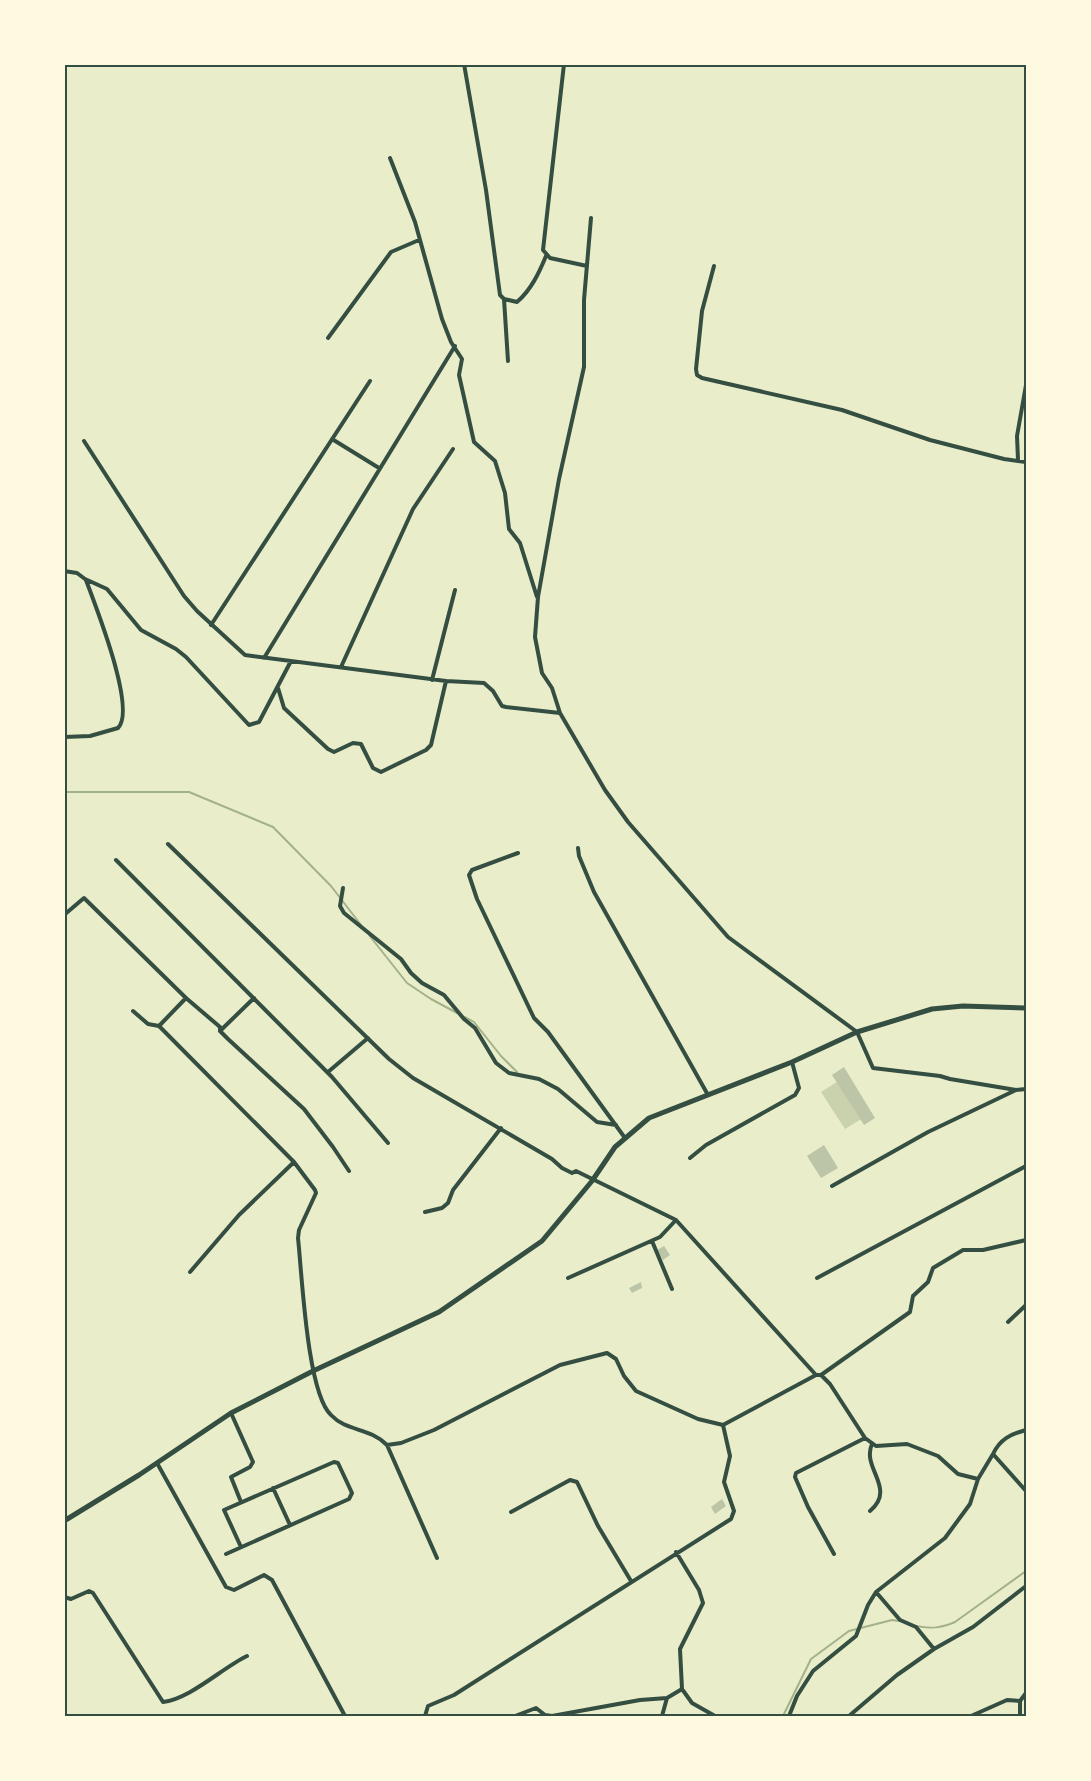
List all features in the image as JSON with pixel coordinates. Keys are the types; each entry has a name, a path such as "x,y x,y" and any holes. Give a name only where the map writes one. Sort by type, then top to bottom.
{"main road":[{"path":"64,1521 231,1413 313,1371 439,1312 458,1299 542,1241 592,1181 615,1147 649,1118 792,1062 857,1032 932,1009 963,1006 1026,1008"}],"street":[{"path":"464,64 486,190 500,295 504,299 517,302 525,295 540,272 546,256 543,250 564,64"},
{"path":"390,158 415,222 441,319 451,342 462,359 459,375 474,442 495,461 505,493 509,529 520,543 537,597"},
{"path":"591,218 584,300 584,367 537,597 535,637 542,673 552,688 560,713 605,789 628,822 728,937 857,1032 873,1068 940,1076 1016,1090 1026,1089"},
{"path":"328,338 391,252 419,240"},
{"path":"546,256 587,266"},
{"path":"714,266 702,311 697,375 842,410 930,440 1004,459 1026,462"},
{"path":"504,299 508,361"},
{"path":"264,658 455,346"},
{"path":"211,625 369,381"},
{"path":"1018,460 1017,436 1026,385"},
{"path":"332,439 379,468"},
{"path":"84,441 184,596 211,625 245,655 432,680 484,683 493,691 502,706 560,713"},
{"path":"341,667 413,509 453,449"},
{"path":"64,571 77,573 107,589 141,630 176,648 249,725 259,722 291,661"},
{"path":"64,737 90,736 118,728 123,719 119,676 113,663 108,638 85,579"},
{"path":"432,680 455,590"},
{"path":"278,687 284,708 328,749 334,752 353,743 361,744 373,768 381,772 426,750 431,745 446,681"},
{"path":"168,844 378,1050 413,1078 501,1128 552,1159 562,1168 572,1173 576,1171 592,1181 676,1220 818,1375 830,1384 865,1438 872,1444 876,1446 907,1444 938,1456 958,1474 978,1479"},
{"path":"578,848 594,892 708,1095"},
{"path":"518,853 472,870 469,875 477,899 534,1018 548,1032 625,1138"},
{"path":"116,860 328,1072 388,1143"},
{"path":"343,888 340,906 350,919 401,959 422,983 444,995 464,1019 475,1028 496,1063 509,1073 538,1079 558,1089 597,1122 616,1125"},
{"path":"64,915 84,898 186,998 220,1027 220,1031 304,1109 349,1171"},
{"path":"159,1026 186,998"},
{"path":"220,1031 254,998"},
{"path":"133,1011 148,1024 159,1026 294,1162 315,1190 316,1193 299,1230 298,1238 313,1371 326,1410 343,1424 377,1436 387,1445 438,1558"},
{"path":"328,1072 368,1038"},
{"path":"690,1158 706,1145 795,1095 799,1088 792,1062"},
{"path":"832,1186 928,1132 1016,1090"},
{"path":"425,1212 442,1208 448,1203 453,1190 501,1128"},
{"path":"190,1272 239,1215 294,1162"},
{"path":"817,1278 1026,1166"},
{"path":"568,1278 660,1237 676,1220"},
{"path":"387,1445 401,1443 434,1430 560,1365 607,1353 616,1359 624,1376 636,1391 698,1419 723,1425 818,1375 910,1312 913,1296 928,1282 933,1268 963,1250 983,1250 1026,1240"},
{"path":"652,1241 672,1289"},
{"path":"1008,1322 1026,1305"},
{"path":"231,1413 253,1462 250,1467 231,1477 241,1502"},
{"path":"425,1716 428,1706 454,1695 676,1552 730,1520 734,1510 724,1482 730,1456 723,1425"},
{"path":"789,1716 797,1696 813,1671 856,1636 868,1605 876,1592 945,1538 970,1504 978,1479 998,1443 1011,1434 1026,1430"},
{"path":"834,1554 808,1507 795,1477 796,1473 865,1438"},
{"path":"870,1511 880,1501 881,1494 870,1454 872,1444"},
{"path":"993,1454 1026,1491"},
{"path":"226,1554 349,1499 352,1493 337,1461 223,1512 240,1547"},
{"path":"157,1462 226,1587 234,1590 264,1575 272,1580 345,1716"},
{"path":"511,1512 570,1479 577,1482 598,1526 632,1581"},
{"path":"273,1488 290,1525"},
{"path":"676,1552 699,1590 703,1603 680,1649 682,1689 692,1703 715,1716"},
{"path":"849,1716 897,1675 934,1649 973,1627 1026,1586"},
{"path":"64,1597 72,1599 89,1591 93,1593 163,1702 192,1689 247,1656"},
{"path":"876,1592 900,1620 916,1627 934,1649"},
{"path":"515,1716 536,1708 552,1716 640,1700 667,1698 682,1689"},
{"path":"1020,1716 1020,1701 1026,1693"},
{"path":"662,1716 667,1698"},
{"path":"971,1716 1007,1700 1020,1701"}],"green space":[{"path":"840,1080 863,1118 845,1129 821,1092"}],"building":[{"path":"844,1067 875,1118 864,1125 832,1075"},
{"path":"824,1145 838,1168 821,1178 807,1156"},
{"path":"664,1246 670,1255 663,1260 657,1250"},
{"path":"641,1282 642,1288 632,1293 629,1288"},
{"path":"722,1499 726,1506 715,1514 711,1507"}],"waterway":[{"path":"64,792 189,792 273,827 331,886 361,925"},
{"path":"369,935 407,983 457,1013"},
{"path":"465,1017 474,1022 517,1072"},
{"path":"916,1626 946,1626 955,1622 1026,1571"},
{"path":"783,1716 811,1659 849,1631 892,1620 899,1621"}]}
